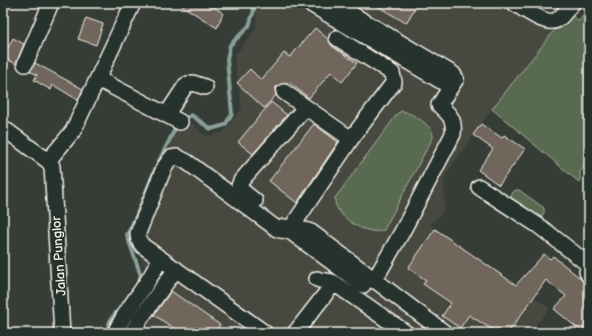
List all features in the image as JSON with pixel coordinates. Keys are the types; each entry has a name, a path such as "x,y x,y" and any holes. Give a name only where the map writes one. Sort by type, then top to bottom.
{"street":[{"path":"25,64 51,3"},
{"path":"3,128 48,161 72,131 133,3"},
{"path":"309,3 451,87"},
{"path":"333,3 453,74 456,79 439,105 450,114 454,134 374,281"},
{"path":"514,3 537,17 552,22 558,20 572,3"},
{"path":"289,231 351,139 394,82 392,73 337,38"},
{"path":"98,78 174,118 186,85 193,83 206,87"},
{"path":"284,92 351,139"},
{"path":"305,108 241,181 239,186 289,231 433,331"},
{"path":"265,333 143,246 138,239 138,234 164,168 171,158 177,157 187,162 277,229 289,231 300,229 311,232 374,281 433,331"},
{"name":"Jalan Punglor","path":"48,161 52,166 62,333"},
{"path":"479,187 539,226 589,265 587,272 589,276"},
{"path":"115,333 130,304 149,281 160,258"},
{"path":"132,333 140,319 176,269"},
{"path":"317,279 321,281 331,281 406,333"},
{"path":"295,333 334,283"}],"shaded area":[{"path":"257,3 508,3 553,31 483,121 444,178 445,206 440,215 430,225 550,308 529,333 110,333 136,293 146,269 136,250 159,166 177,132 188,120 206,136 223,133 242,108 234,56 256,29"}],"green space":[{"path":"568,13 579,21 583,16 589,20 589,161 580,172 580,183 492,109"},
{"path":"402,111 411,114 426,124 433,137 384,230 377,231 360,228 339,212 335,198 398,113"},
{"path":"519,190 544,208 544,213 540,218 509,200 513,192"}],"building":[{"path":"178,3 207,3 223,13 217,28"},
{"path":"372,3 418,3 406,23"},
{"path":"86,18 103,24 96,45 78,39"},
{"path":"315,28 328,39 332,46 357,63 342,82 331,72 309,98 288,82 287,84 281,84 276,87 276,95 264,108 237,83 250,69 261,80 284,53 290,57"},
{"path":"13,38 24,44 16,64 3,57"},
{"path":"35,63 83,89 78,100 53,85 51,90 34,80 37,75 30,71"},
{"path":"271,102 287,115 253,154 238,142"},
{"path":"314,124 338,142 297,203 269,181"},
{"path":"481,124 502,138 504,135 525,149 499,185 478,170 493,149 473,135"},
{"path":"435,229 516,285 544,254 550,259 553,256 589,286 589,325 582,332 554,309 566,296 546,280 508,333 504,333 498,329 496,332 469,315 460,328 442,316 451,303 423,284 426,280 408,268"},
{"path":"171,291 220,325 214,333 181,333 154,315"}],"waterway":[{"path":"183,121 191,115 211,129 225,125 232,114 227,59 230,45 249,26 254,10 250,3"},
{"path":"137,285 141,276 127,235 156,167 177,125"},
{"path":"106,333 111,319 122,305"}]}
